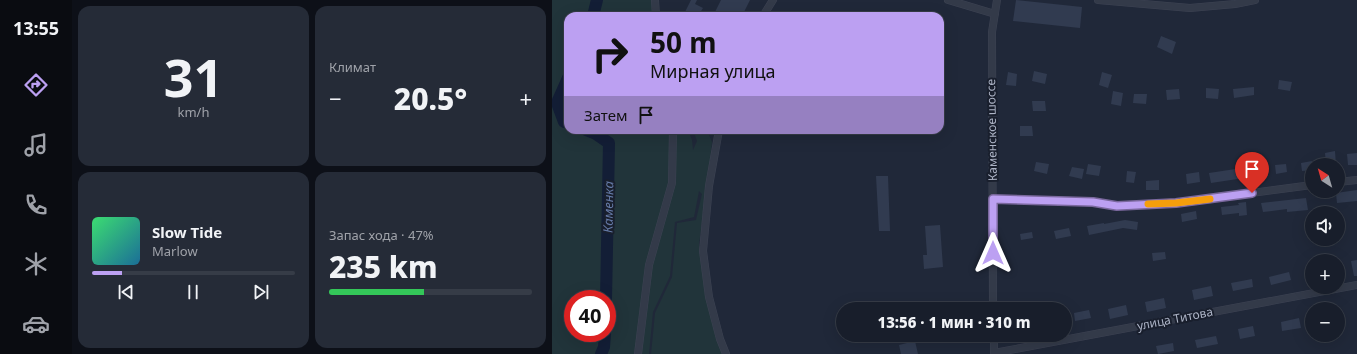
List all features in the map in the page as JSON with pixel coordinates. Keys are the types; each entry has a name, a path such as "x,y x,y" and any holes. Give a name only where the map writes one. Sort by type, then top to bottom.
{"street":[{"path":"655,0 656,12"},
{"path":"766,12 773,0"},
{"path":"948,0 995,14"},
{"name":"Каменское шоссе","path":"994,302 992,32 997,0"},
{"path":"1098,0 1190,8 1234,4 1255,0"},
{"path":"638,354 649,264 672,183 673,134"},
{"path":"718,134 709,186 703,251 709,297 726,354"},
{"path":"1345,181 1357,180"},
{"path":"993,199 1093,202 1117,206 1176,203 1305,186"},
{"name":"улица Титова","path":"994,353 1357,285"},
{"path":"994,342 994,353"}],"shaded area":[{"path":"552,0 591,0 589,12 564,12 564,74 552,99"},
{"path":"601,0 653,0 660,12 598,12"},
{"path":"564,96 564,109 561,102"},
{"path":"552,104 561,125 564,126 564,134 586,134 606,145 602,290 564,290 564,342 601,342 597,354 552,354"},
{"path":"602,134 690,134 693,150 697,141 694,134 709,134 712,142 699,244 708,304 722,354 651,354 655,313 672,277 677,223 696,220 702,194 699,191 694,217 675,222 670,276 653,312 649,354 605,354 608,350 608,342 616,342 616,290 609,290 612,143"}],"building":[{"path":"691,0 697,0 695,4 703,8 700,12 685,12"},
{"path":"721,0 750,0 744,12 715,12"},
{"path":"1016,0 1082,7 1080,28 1013,21"},
{"path":"1161,36 1176,42 1172,54 1157,47"},
{"path":"1034,71 1047,74 1045,84 1032,81"},
{"path":"1008,72 1017,74 1016,86 1006,85"},
{"path":"1102,72 1112,75 1108,88 1099,85"},
{"path":"1279,80 1292,82 1290,91 1278,89"},
{"path":"1254,87 1254,95 1234,98 1233,89"},
{"path":"1206,88 1219,89 1218,99 1206,98"},
{"path":"1179,89 1180,99 1167,100 1166,90"},
{"path":"1113,91 1123,93 1121,106 1111,104"},
{"path":"1134,94 1147,94 1146,104 1133,103"},
{"path":"1032,101 1045,101 1046,111 1033,111"},
{"path":"1020,126 1032,126 1033,136 1020,136"},
{"path":"1335,151 1336,158 1325,158 1325,153"},
{"path":"1357,153 1357,165 1348,165 1347,154"},
{"path":"1036,162 1049,164 1047,174 1034,171"},
{"path":"1305,162 1305,171 1302,171 1301,163"},
{"path":"1088,164 1101,166 1099,176 1086,174"},
{"path":"1286,164 1287,172 1276,174 1275,165"},
{"path":"1262,165 1264,175 1211,183 1209,173"},
{"path":"1072,167 1084,169 1082,179 1069,176"},
{"path":"1127,171 1136,172 1134,183 1126,182"},
{"path":"1199,172 1200,182 1187,184 1186,174"},
{"path":"876,176 888,176 890,231 879,231"},
{"path":"1159,180 1159,190 1146,190 1146,181"},
{"path":"1357,190 1357,201 1337,203 1336,198 1345,198 1345,192"},
{"path":"1306,198 1307,206 1305,206 1305,210 1287,212 1287,209 1263,212 1261,203"},
{"path":"1246,202 1247,215 1239,216 1239,213 1222,215 1221,207 1239,205 1238,203"},
{"path":"1196,211 1197,219 1182,222 1181,214"},
{"path":"1125,220 1138,222 1137,230 1123,228 1089,235 1087,226"},
{"path":"940,225 943,267 924,269 923,255 927,255 925,226"},
{"path":"1069,228 1071,236 1056,239 1054,231"},
{"path":"1032,232 1033,238 1021,240 1020,234"},
{"path":"1165,252 1166,259 1153,261 1152,253"},
{"path":"1357,260 1357,276 1354,276 1351,261"},
{"path":"1289,272 1291,280 1271,285 1269,277"},
{"path":"1252,279 1253,287 1233,291 1231,283"},
{"path":"1211,286 1213,296 1194,300 1192,290"},
{"path":"1164,298 1166,308 1147,312 1145,302"},
{"path":"1126,305 1128,315 1110,319 1108,309"},
{"path":"1089,310 1091,318 1075,321 1074,313"},
{"path":"1299,318 1301,328 1282,331 1281,322"},
{"path":"1253,326 1255,336 1240,339 1238,329"},
{"path":"1216,336 1218,344 1197,348 1195,340"},
{"path":"915,342 918,354 901,354 899,345"},
{"path":"1173,343 1174,351 1158,354 1156,346"}],"waterway":[{"name":"Каменка","path":"594,12 597,0"},
{"name":"Каменка","path":"564,87 557,103 564,122"},
{"name":"Каменка","path":"596,134 609,143 606,290"},
{"name":"Каменка","path":"601,354 604,342"}],"slow traffic":[{"path":"1148,204 1176,203 1210,199"}],"route":[{"path":"993,253 993,199 1093,202 1117,206 1176,203 1252,193"}]}
